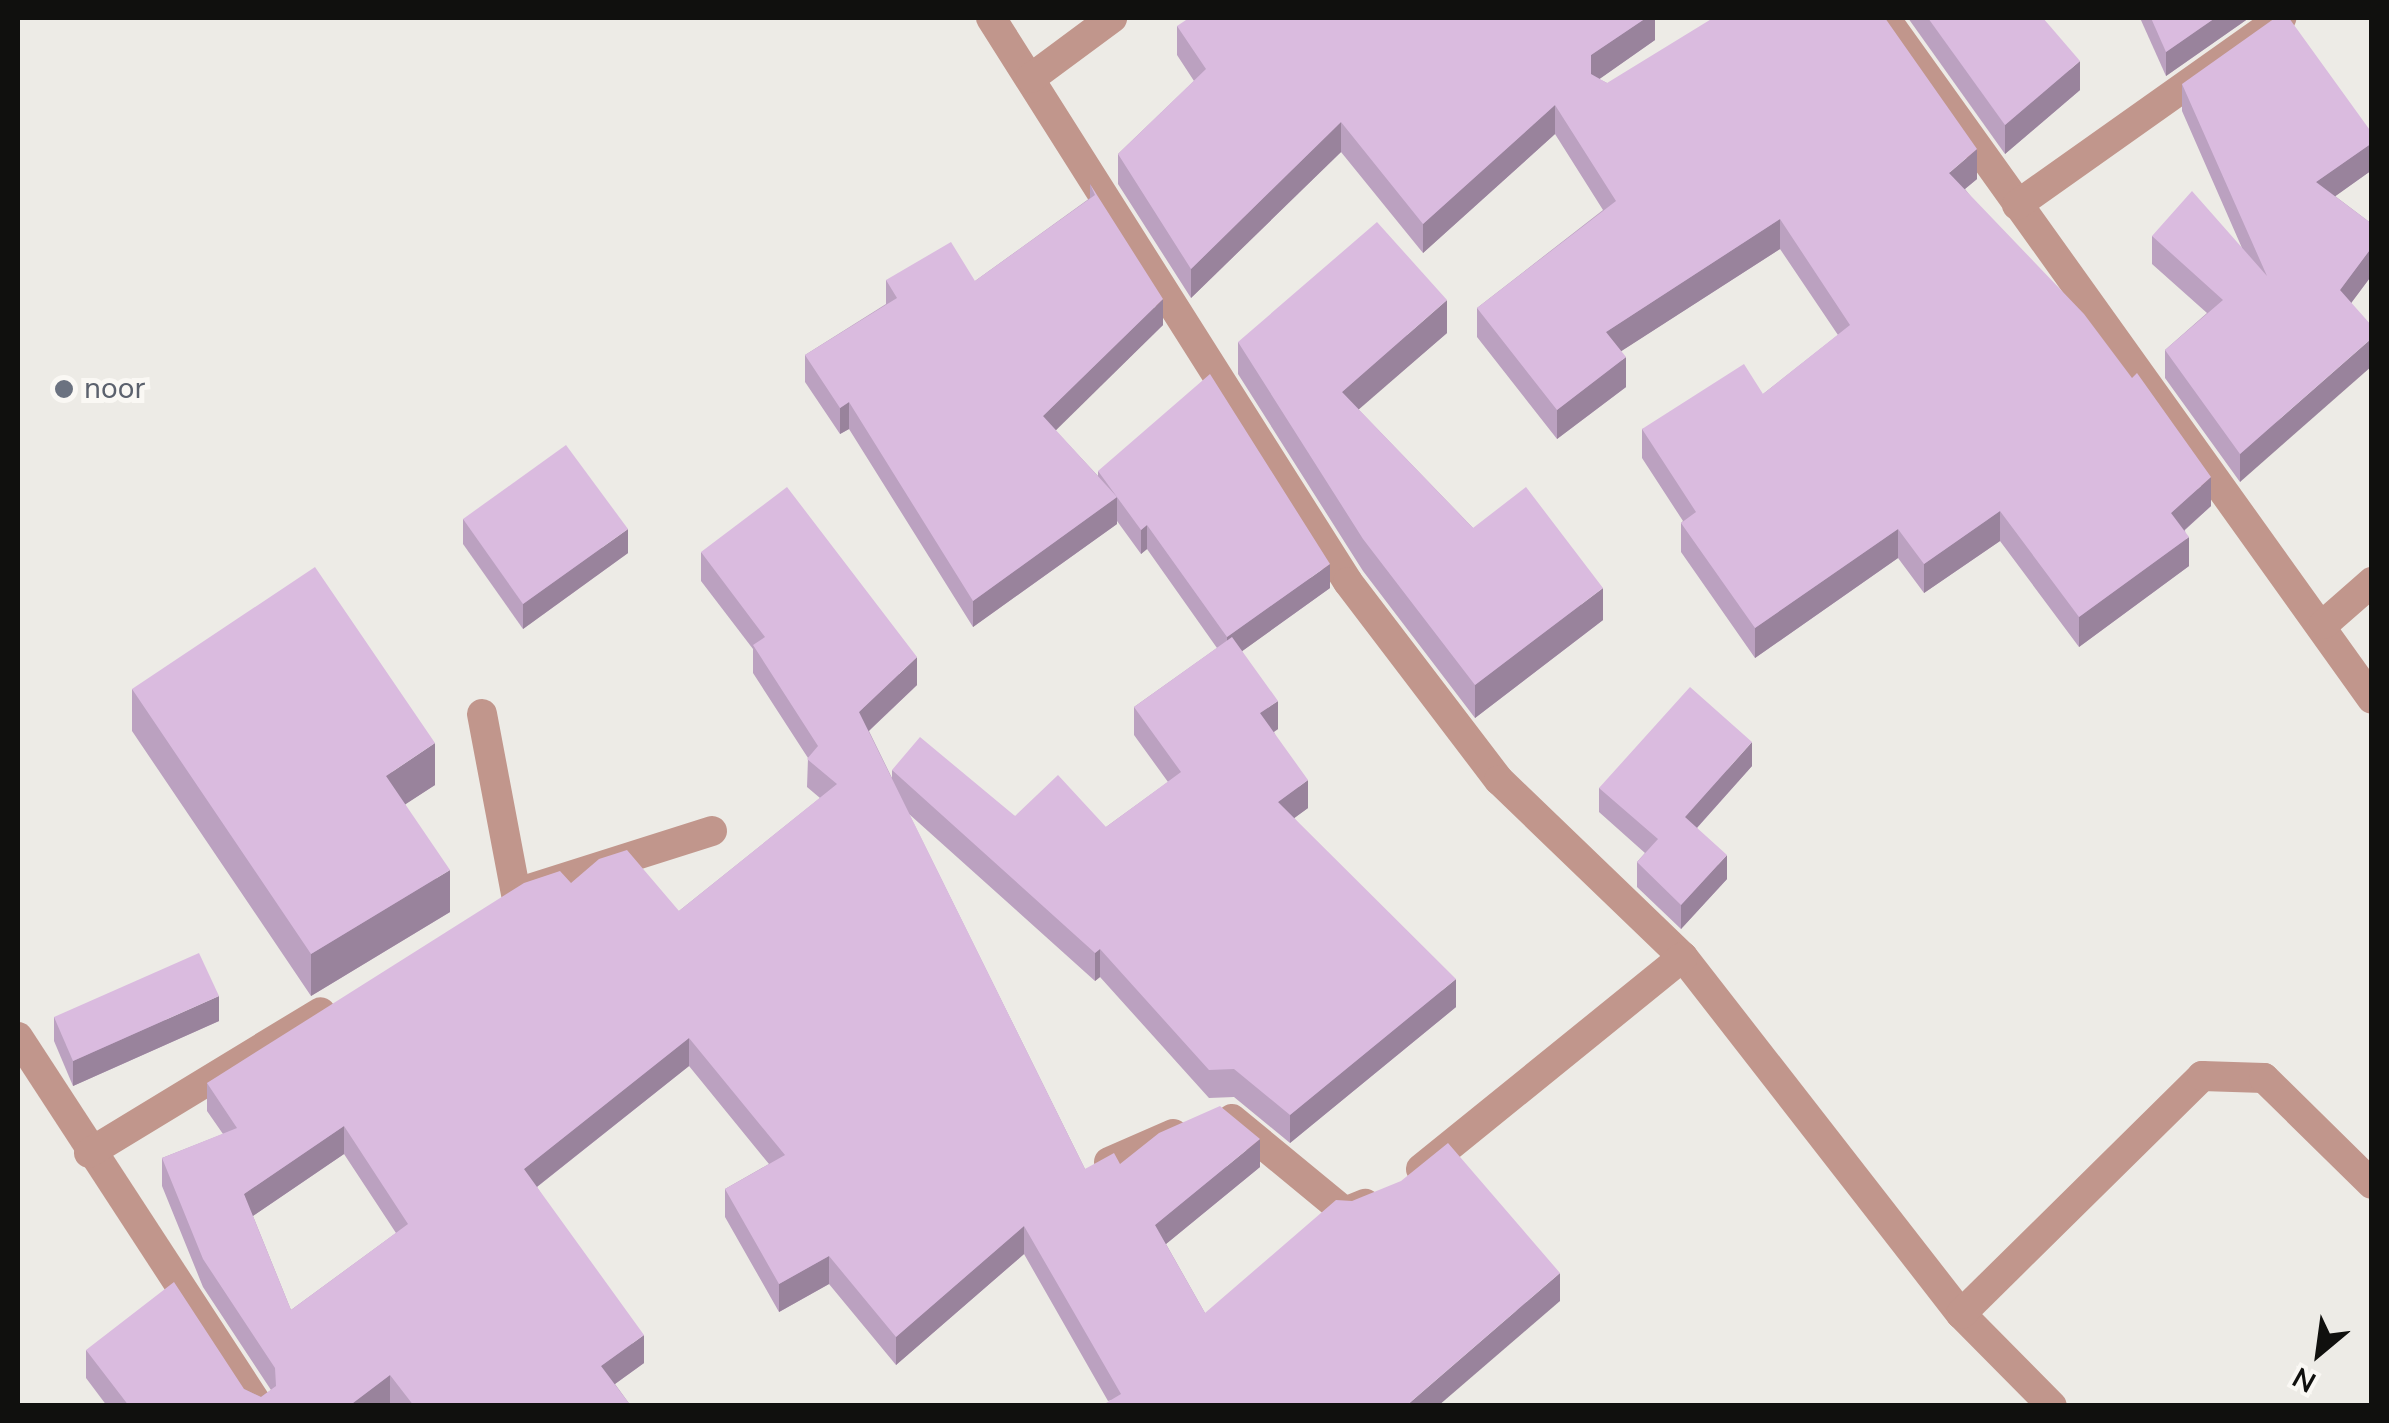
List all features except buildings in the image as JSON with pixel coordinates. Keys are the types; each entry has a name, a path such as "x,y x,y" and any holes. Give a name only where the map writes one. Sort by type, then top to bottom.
{"street":[{"path":"991,18 1348,582 1499,780 1682,957 1961,1314 2052,1406"},
{"path":"1031,78 1112,18"},
{"path":"1886,18 2324,624 2372,699"},
{"path":"2018,205 2282,18"},
{"path":"2324,624 2372,582"},
{"path":"482,714 516,894"},
{"path":"482,914 516,894 712,831"},
{"path":"1109,1162 1223,1112 1345,1212 1392,1192 1682,957"},
{"path":"89,1153 345,997"},
{"path":"18,1037 89,1153 260,1406"},
{"path":"1961,1314 2202,1076 2264,1078 2372,1184"}],"place":[{"name":"noor","path":"64,389"}]}
